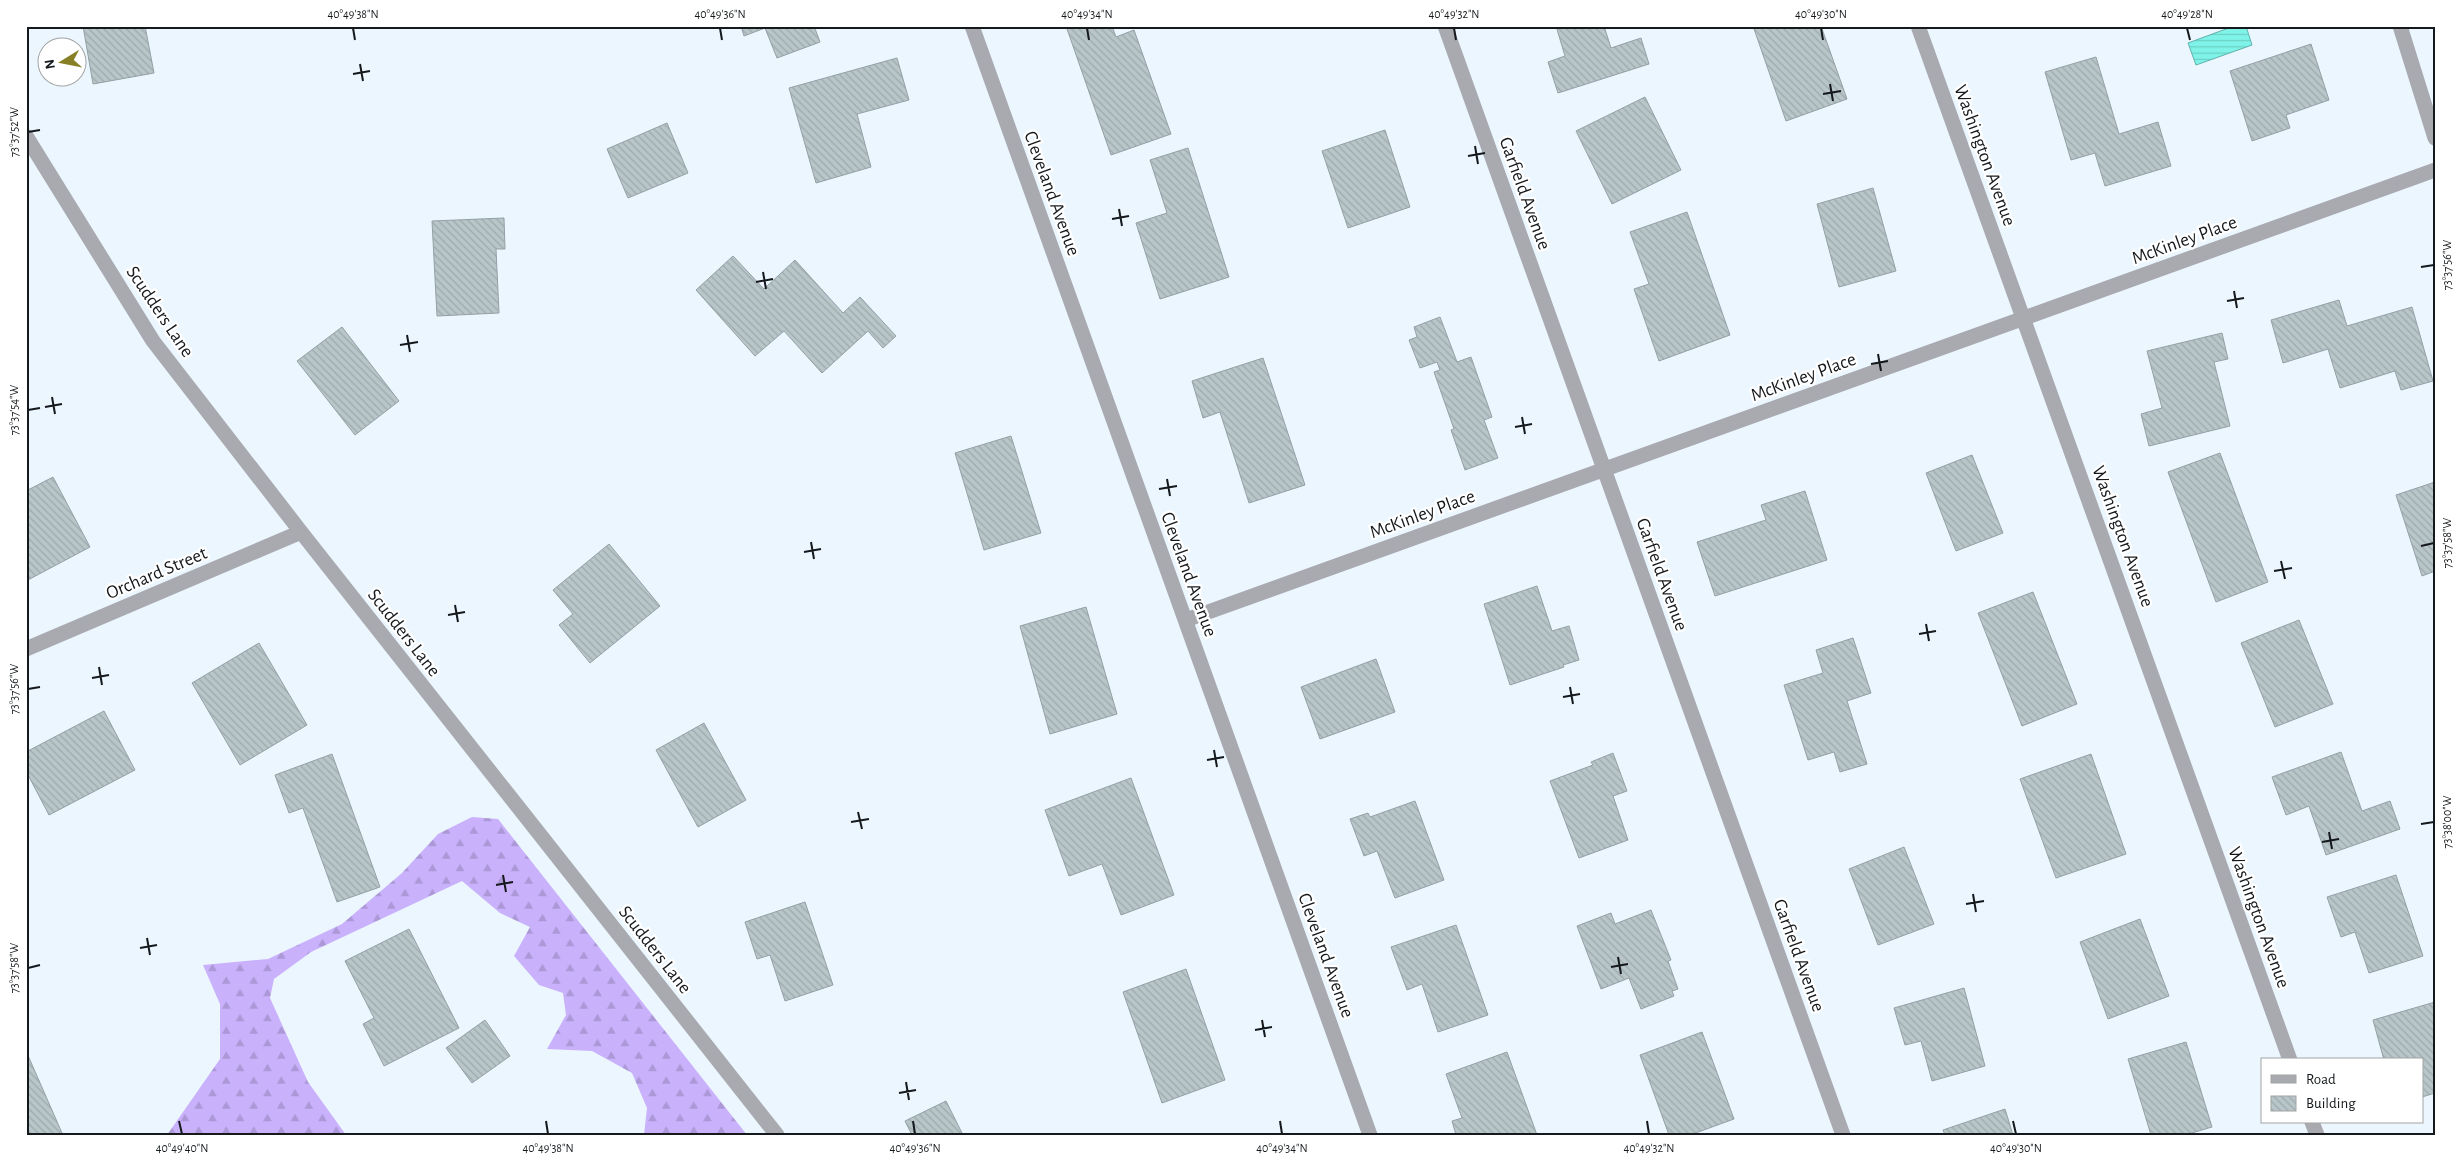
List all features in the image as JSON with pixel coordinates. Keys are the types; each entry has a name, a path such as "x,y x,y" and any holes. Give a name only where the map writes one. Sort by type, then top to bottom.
{"street":[{"name":"Cleveland Avenue","path":"972,26 1370,1135"},
{"name":"Garfield Avenue","path":"1445,26 1843,1135"},
{"name":"Washington Avenue","path":"1918,26 2289,1058"},
{"path":"2400,26 2435,138"},
{"name":"Scudders Lane","path":"26,136 153,341 300,532 777,1135"},
{"name":"McKinley Place","path":"1186,620 2435,170"},
{"name":"Orchard Street","path":"26,649 300,532"}],"green space":[{"path":"472,817 498,819 747,1135 644,1135 647,1108 632,1073 592,1051 547,1049 566,1015 563,993 539,985 514,956 530,927 500,913 462,881 311,952 274,979 270,998 308,1082 346,1135 167,1135 220,1059 220,1004 203,965 268,959 342,924 402,873 438,834"}],"shaded area":[{"path":"2234,26 2246,26 2252,45 2196,65 2188,43"}],"building":[{"path":"83,26 145,26 154,73 93,84 88,55 88,38 85,38"},
{"path":"741,26 814,26 820,42 777,58 765,28 744,36"},
{"path":"1066,26 1112,26 1116,37 1134,30 1171,134 1111,155"},
{"path":"1556,26 1604,26 1611,48 1641,38 1649,64 1558,93 1548,62 1565,56"},
{"path":"1753,26 1821,26 1847,99 1786,121"},
{"path":"2311,44 2329,100 2286,115 2290,128 2252,141 2230,71"},
{"path":"2096,57 2119,134 2158,122 2171,166 2105,186 2095,153 2071,160 2045,72"},
{"path":"897,58 909,100 857,114 871,167 816,183 789,88"},
{"path":"1645,97 1681,170 1612,204 1576,131"},
{"path":"667,123 688,173 628,198 607,149"},
{"path":"1385,130 1410,207 1348,228 1322,151"},
{"path":"1188,148 1229,277 1160,299 1136,223 1167,213 1150,160"},
{"path":"1873,188 1896,271 1839,287 1817,204"},
{"path":"1687,212 1730,335 1659,361 1634,289 1649,284 1630,232"},
{"path":"504,218 505,249 496,249 499,313 437,316 432,221"},
{"path":"733,256 764,289 795,260 843,313 860,297 896,336 883,348 868,331 822,373 784,331 755,356 696,290"},
{"path":"2339,300 2347,326 2412,307 2433,381 2401,390 2395,371 2340,388 2328,349 2283,363 2271,320"},
{"path":"1440,317 1457,362 1471,357 1492,417 1484,420 1498,458 1465,470 1451,430 1454,429 1434,372 1440,370 1437,362 1420,368 1409,340 1417,337 1414,327"},
{"path":"342,327 399,401 355,435 297,361"},
{"path":"2222,333 2228,359 2214,362 2230,426 2149,446 2141,414 2162,408 2147,351"},
{"path":"1263,358 1305,485 1249,503 1220,412 1203,418 1192,381"},
{"path":"1011,436 1041,533 984,550 955,453"},
{"path":"2220,453 2268,582 2216,602 2168,472"},
{"path":"1972,455 2003,533 1956,551 1926,473"},
{"path":"53,477 90,547 26,581 26,491"},
{"path":"2435,482 2435,571 2422,576 2396,495"},
{"path":"1805,491 1827,560 1715,596 1697,542 1766,520 1761,505"},
{"path":"609,544 660,606 590,663 559,625 573,614 553,590"},
{"path":"1537,586 1552,631 1569,626 1579,660 1510,685 1484,604"},
{"path":"2033,592 2077,704 2022,726 1978,613"},
{"path":"1086,607 1117,714 1050,734 1020,626"},
{"path":"2299,620 2333,704 2275,727 2241,643"},
{"path":"1853,638 1871,693 1847,701 1867,764 1840,772 1834,752 1808,760 1784,685 1823,673 1816,650"},
{"path":"259,643 307,725 240,765 192,683"},
{"path":"1376,659 1395,712 1320,739 1301,687"},
{"path":"104,711 135,770 49,815 26,771 26,752"},
{"path":"704,723 746,800 698,827 656,750"},
{"path":"2341,752 2362,811 2390,801 2400,829 2326,855 2309,806 2286,815 2272,777"},
{"path":"1613,753 1627,791 1613,796 1628,840 1579,858 1550,781 1593,765 1591,762"},
{"path":"332,754 380,887 337,902 303,808 289,813 275,775"},
{"path":"2091,754 2126,854 2056,878 2020,779"},
{"path":"1131,778 1174,895 1121,915 1102,864 1069,876 1045,810"},
{"path":"1415,801 1444,880 1395,898 1377,851 1364,856 1350,819 1368,813 1370,817"},
{"path":"1904,847 1934,924 1878,945 1849,869"},
{"path":"2396,875 2423,956 2369,973 2355,932 2341,937 2327,897"},
{"path":"805,902 833,985 785,1001 770,955 757,959 745,922"},
{"path":"1651,910 1671,960 1668,961 1678,989 1672,991 1674,996 1641,1009 1629,978 1601,989 1577,926 1611,913 1615,924"},
{"path":"2140,919 2169,996 2108,1019 2080,942"},
{"path":"1456,925 1488,1015 1438,1032 1422,984 1407,990 1391,947"},
{"path":"409,929 459,1028 384,1066 363,1024 374,1018 345,961"},
{"path":"1186,969 1225,1080 1162,1103 1123,992"},
{"path":"1964,988 1985,1066 1932,1081 1921,1041 1905,1045 1894,1008"},
{"path":"2435,1002 2435,1093 2424,1096 2424,1058 2383,1058 2373,1020"},
{"path":"485,1020 510,1056 472,1083 446,1048"},
{"path":"1702,1032 1734,1119 1690,1135 1669,1135 1640,1055"},
{"path":"2186,1042 2212,1127 2185,1135 2151,1135 2128,1059"},
{"path":"26,1051 62,1133 59,1135 26,1135"},
{"path":"1507,1052 1537,1135 1456,1135 1452,1121 1462,1118 1446,1074"},
{"path":"946,1101 963,1135 912,1135 905,1121"},
{"path":"2005,1109 2013,1135 1945,1135 1943,1130"}]}
